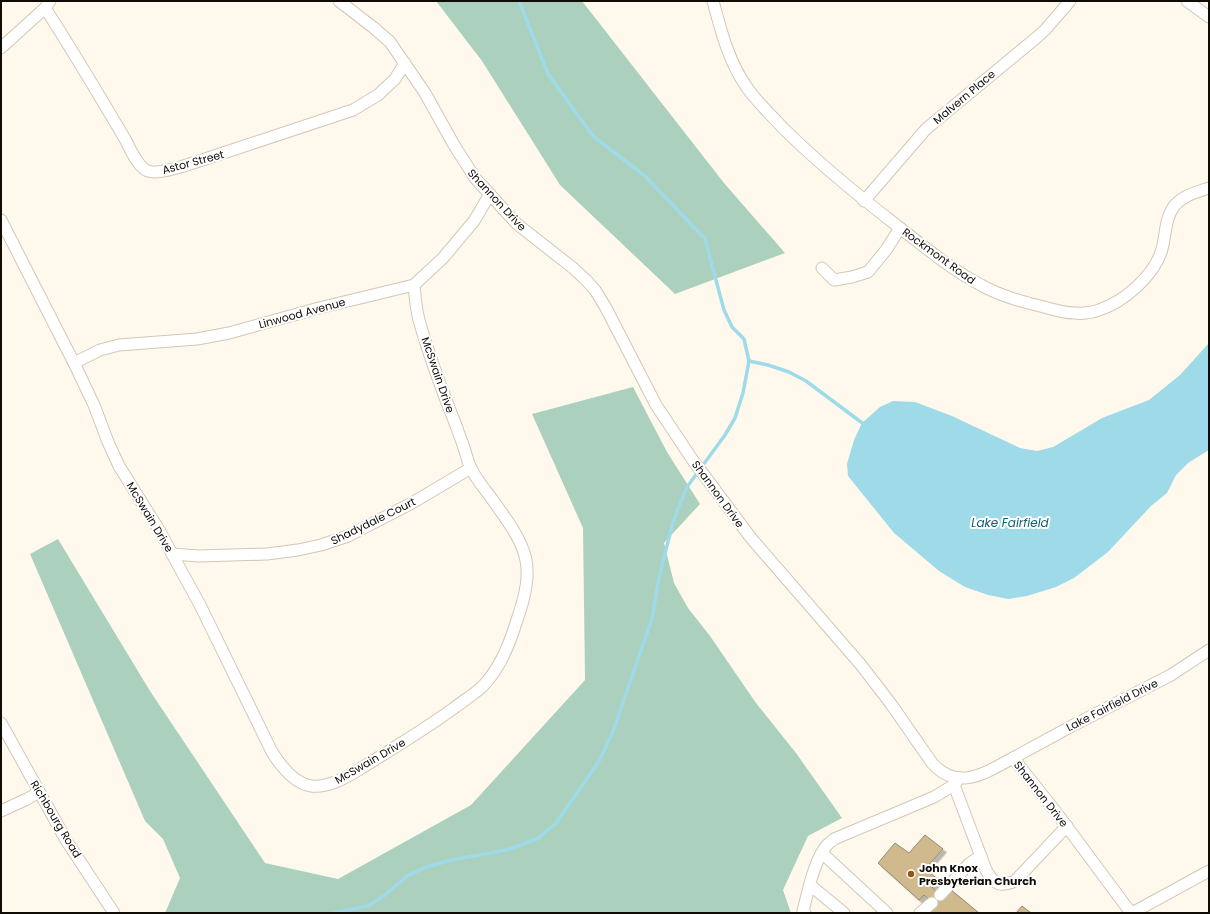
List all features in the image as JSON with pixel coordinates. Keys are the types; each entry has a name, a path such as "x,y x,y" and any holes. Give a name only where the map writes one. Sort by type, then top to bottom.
{"street":[{"name":"Shannon Drive","path":"339,1 390,42 425,93 475,178 517,224 573,268 594,290 606,308 656,405 692,459 751,538 861,665 932,762 939,770 956,781 977,776 1013,758 1067,826 1131,913"},
{"name":"Rockmont Road","path":"713,1 723,39 735,67 748,89 762,106 800,144 864,201 934,254 970,279 993,291 1021,301 1064,312 1092,312 1113,305 1123,299 1140,283 1158,260 1162,251 1168,220 1176,205 1187,196 1209,188"},
{"name":"Malvern Place","path":"864,201 926,129 1045,30 1070,1"},
{"path":"1187,1 1209,17"},
{"name":"Astor Street","path":"48,4 136,159 144,168 153,172 168,170 193,163 353,110 369,102 378,95 395,79 405,63"},
{"path":"1,48 48,4"},
{"name":"Linwood Avenue","path":"74,363 100,350 119,345 197,339 229,333 319,308 414,285 444,258 474,221 490,194"},
{"name":"McSwain Drive","path":"1,220 74,363 94,405 119,466 159,530 200,605 272,752 289,775 300,783 316,787 327,786 347,777 448,713 482,686 495,671 503,656 524,602 528,580 527,560 524,548 519,538 470,468 465,449 445,398 419,319 414,285"},
{"path":"822,268 834,280 852,277 868,272 886,250 900,228"},
{"name":"Shadydale Court","path":"172,554 199,556 267,554 321,545 348,536 412,503 470,468"},
{"name":"Lake Fairfield Drive","path":"1013,758 1171,675 1209,650"},
{"name":"Richbourg Road","path":"1,723 66,840 114,913"},
{"path":"805,913 803,912 810,885 819,857 827,844 834,839 934,797 956,781 986,870 991,879 996,883 1002,885 1015,881 1067,826"},
{"path":"1,811 28,799 39,792"},
{"path":"822,853 887,913"},
{"path":"920,913 936,899 970,863 981,856"},
{"path":"1131,913 1209,871"},
{"path":"810,885 844,913"}],"green space":[{"path":"436,1 582,1 724,183 785,253 675,294 560,185 482,61"},
{"path":"633,387 667,452 700,504 664,543 674,583 688,608 710,636 756,703 796,753 842,818 808,836 783,890 791,913 165,913 180,878 163,839 145,821 30,554 58,539 150,691 265,863 338,879 471,805 585,680 583,528 532,414"}],"water":[{"name":"Lake Fairfield","path":"1209,343 1209,450 1188,463 1176,475 1167,493 1151,506 1108,552 1074,578 1056,587 1027,596 1008,599 988,595 965,587 939,571 894,533 848,476 847,464 854,440 862,423 880,407 893,401 915,402 952,416 1020,448 1037,451 1053,447 1102,418 1149,400 1180,375"}],"building":[{"name":"John Knox Presbyterian Church","path":"925,835 943,849 925,869 939,880 932,887 942,898 950,889 979,913 929,913 936,906 924,895 919,900 878,863 895,843 909,853"},
{"name":"John Knox Presbyterian Church","path":"1022,906 1031,913 1016,913"}],"waterway":[{"path":"333,913 368,906 385,895 407,876 424,868 451,860 507,850 537,839 556,823 598,763 612,734 652,619 659,577 672,526 679,506 687,487 725,435 735,418 743,393 749,361 744,339 732,327 724,310 705,239 645,176 593,136 548,74 519,1"},
{"path":"749,361 789,372 806,381 865,425"}],"place":[{"name":"John Knox Presbyterian Church","path":"911,874"}]}
